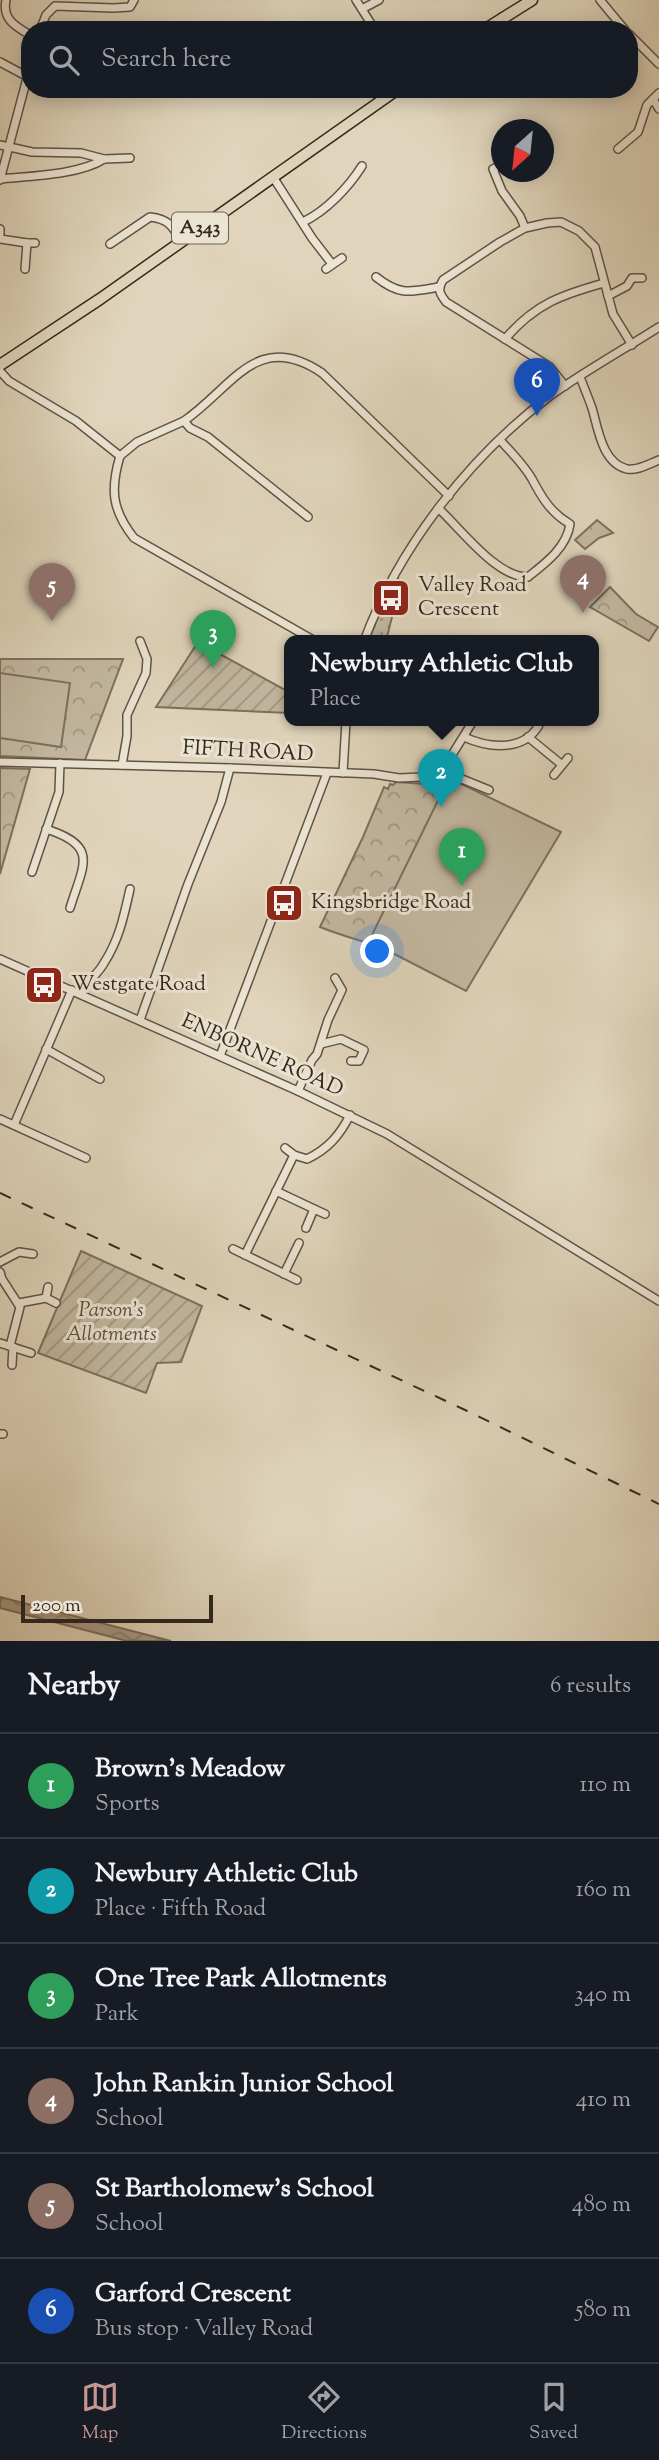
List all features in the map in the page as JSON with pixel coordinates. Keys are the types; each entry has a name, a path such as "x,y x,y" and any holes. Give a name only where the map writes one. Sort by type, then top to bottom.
{"main road":[{"path":"496,21 531,0"},
{"name":"A343","path":"0,365 385,98"}],"street":[{"path":"6,0 6,16 21,30"},
{"path":"44,21 55,6 81,3 130,7 134,0"},
{"path":"356,0 370,21"},
{"path":"362,9 379,0"},
{"path":"600,0 618,21"},
{"path":"502,17 504,21"},
{"path":"638,43 659,64"},
{"path":"0,62 21,74"},
{"path":"656,96 659,109"},
{"path":"618,149 638,132 647,105 656,96"},
{"path":"22,98 4,146 0,179 62,172 104,159"},
{"path":"4,146 32,152 81,153 104,159 130,158"},
{"path":"303,222 331,203 362,166"},
{"path":"274,177 329,266 342,258"},
{"path":"498,182 525,228"},
{"path":"110,244 150,217 162,218 173,227 181,241"},
{"path":"376,277 404,293 439,286 451,274 525,228 561,222 579,231 596,247 613,314 632,345"},
{"path":"0,240 36,243"},
{"path":"24,269 27,243"},
{"path":"608,296 627,286 632,278 642,278"},
{"path":"505,339 524,318 543,304 604,283"},
{"path":"383,294 388,286"},
{"path":"439,286 446,302 550,367 565,386"},
{"path":"367,635 390,584 439,509 500,440 565,386 659,327"},
{"path":"304,635 134,538 122,522 113,495 120,456 137,442 184,421 256,361 285,355 306,362 322,373 449,496"},
{"path":"0,371 9,381 76,421 120,456"},
{"path":"580,377 593,410 597,432 607,453 619,465 630,470 659,460"},
{"path":"184,421 308,517"},
{"path":"439,509 484,553 511,573 528,577 556,552 569,537 570,524 547,506 536,491 531,478 500,440"},
{"path":"122,765 127,715 146,673 148,650 140,641"},
{"path":"343,773 346,726"},
{"path":"470,726 442,771 489,790"},
{"path":"464,737 479,744 500,747 514,745 537,731 539,726"},
{"path":"528,737 564,761 554,775"},
{"name":"FIFTH ROAD","path":"0,762 230,768 399,778 422,777 442,771"},
{"path":"32,872 59,792 61,763"},
{"path":"140,1020 188,884 221,802 230,768"},
{"path":"220,1056 327,773"},
{"path":"46,829 74,841 83,849 81,872 69,908"},
{"path":"81,994 89,979 104,965 114,946 130,889"},
{"name":"ENBORNE ROAD","path":"0,959 350,1115 429,1158 659,1301"},
{"path":"298,1091 321,1044 328,1020 342,990 335,978"},
{"path":"14,1125 72,990"},
{"path":"321,1044 341,1039 364,1051 359,1061 351,1061"},
{"path":"46,1049 100,1079"},
{"path":"285,1148 294,1155 307,1159 330,1144 343,1130 350,1115"},
{"path":"0,1119 86,1158"},
{"path":"245,1255 294,1155"},
{"path":"276,1191 325,1214"},
{"path":"306,1228 314,1209"},
{"path":"284,1274 299,1244"},
{"path":"233,1250 297,1280"},
{"path":"0,1262 19,1252 33,1254"},
{"path":"0,1272 19,1303 11,1347 12,1365"},
{"path":"46,1298 48,1287"},
{"path":"19,1303 46,1298 56,1303"},
{"path":"0,1343 31,1353"}],"green space":[{"path":"597,520 613,533 599,538 585,549 575,540"},
{"path":"398,579 401,581 388,635 370,635"},
{"path":"610,587 636,614 658,627 649,641 590,607"},
{"path":"198,642 284,689 284,713 156,707"},
{"path":"0,659 123,659 85,760 0,756"},
{"path":"0,673 70,683 61,747 0,738"},
{"path":"0,768 30,769 0,874"},
{"path":"449,778 561,832 466,991 369,941"},
{"path":"396,782 439,785 438,789 443,791 379,922 371,944 320,927 384,787 388,789 390,784"},
{"name":"Parson's Allotments","path":"81,1251 202,1306 181,1362 157,1363 146,1393 38,1353"}],"water":[{"path":"0,1597 171,1641 127,1641 0,1608"}],"railway":[{"path":"0,1193 463,1409 659,1504"}],"place":[{"name":"Garford Crescent","path":"537,416"},
{"name":"Valley Road Crescent","path":"391,598"},
{"name":"John Rankin Junior School","path":"583,613"},
{"name":"St Bartholomew's School","path":"52,621"},
{"name":"One Tree Park Allotments","path":"213,668"},
{"name":"Newbury Athletic Club","path":"441,807"},
{"name":"Brown's Meadow","path":"462,886"},
{"name":"Kingsbridge Road","path":"284,903"},
{"name":"Westgate Road","path":"44,985"}]}
